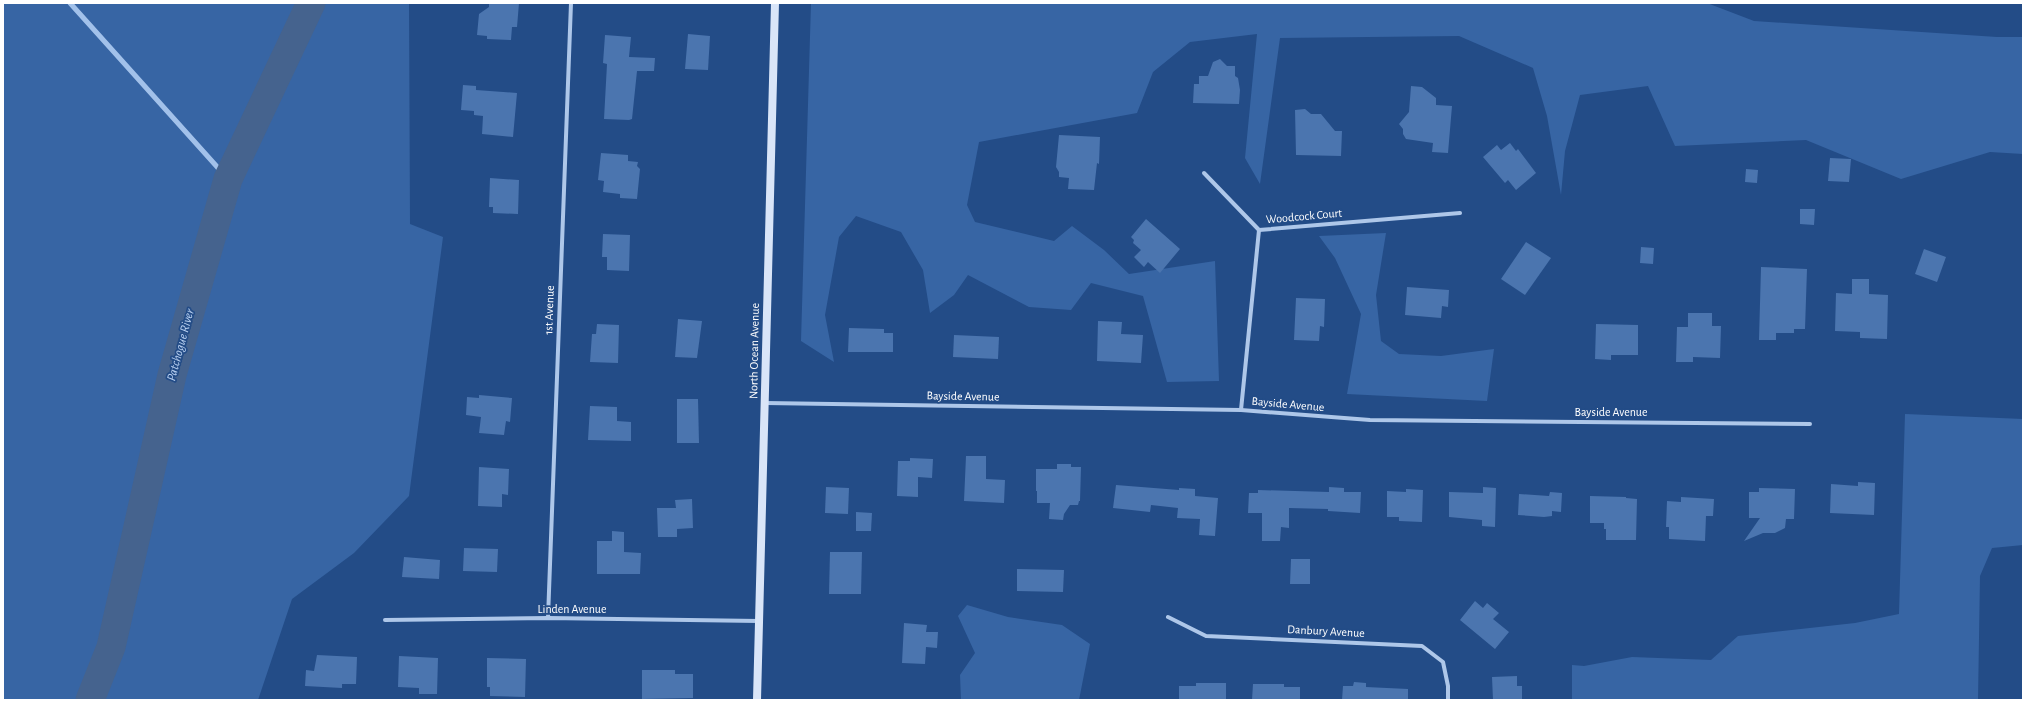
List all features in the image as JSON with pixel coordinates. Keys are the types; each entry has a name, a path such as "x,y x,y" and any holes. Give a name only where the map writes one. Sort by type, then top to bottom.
{"main road":[{"name":"North Ocean Avenue","path":"757,700 775,3"}],"street":[{"name":"1st Avenue","path":"548,618 571,3"},
{"path":"1204,173 1259,230"},
{"name":"Woodcock Court","path":"1241,410 1259,230 1460,213"},
{"name":"Bayside Avenue","path":"764,403 1241,410 1370,420 1810,424"},
{"name":"Linden Avenue","path":"385,620 548,618 759,621"},
{"name":"Danbury Avenue","path":"1168,618 1206,636 1422,646 1443,662 1448,686 1448,700"}],"shaded area":[{"path":"3,3 409,3 410,224 443,237 409,496 354,553 292,599 258,700 93,700 107,656 85,700 3,700"},
{"path":"811,3 1707,3 1754,21 1997,37 2023,37 2023,154 1990,152 1901,179 1806,140 1675,146 1648,86 1580,95 1565,151 1561,195 1547,116 1533,68 1459,36 1280,38 1260,184 1245,158 1257,34 1190,42 1153,72 1137,113 979,142 967,205 975,222 1054,241 1072,226 1104,250 1129,274 1215,261 1219,381 1167,382 1143,296 1091,283 1071,310 1029,307 968,275 954,295 930,313 923,270 901,232 856,216 839,237 825,315 834,362 801,341"},
{"path":"1386,233 1376,295 1381,341 1399,354 1441,356 1494,349 1487,401 1347,394 1361,314 1335,258 1319,236"},
{"path":"1905,414 2023,419 2023,545 1992,548 1980,576 1978,700 1572,700 1572,665 1584,666 1632,657 1711,660 1738,636 1855,623 1899,614"},
{"path":"967,605 1008,617 1062,625 1090,644 1079,700 961,700 960,675 975,653 958,616"},
{"path":"109,653 93,700 85,700"}],"building":[{"path":"489,3 519,3 517,27 512,27 511,40 487,39 487,36 477,35 479,14 489,7"},
{"path":"688,34 710,36 708,70 685,69"},
{"path":"605,35 631,37 629,57 655,58 654,71 637,71 632,119 629,120 604,119 607,64 603,63"},
{"path":"1220,59 1227,66 1235,66 1235,76 1238,78 1240,90 1239,104 1193,103 1194,84 1199,84 1199,76 1208,76 1213,62"},
{"path":"463,85 476,86 476,90 517,93 513,137 482,134 483,116 474,115 474,111 461,110"},
{"path":"1411,86 1422,87 1436,98 1436,105 1452,106 1448,153 1432,152 1433,143 1406,139 1403,134 1403,129 1399,124 1409,112"},
{"path":"1305,109 1311,114 1321,114 1335,131 1342,131 1341,156 1296,155 1295,110"},
{"path":"1059,135 1100,137 1099,164 1097,163 1094,190 1068,189 1069,178 1059,177 1059,172 1056,167"},
{"path":"1510,143 1516,151 1518,149 1536,173 1516,190 1508,180 1505,183 1483,157 1497,145 1501,150"},
{"path":"601,153 628,155 628,161 638,162 637,166 640,169 637,199 620,198 620,194 603,192 604,181 598,180"},
{"path":"1830,158 1851,159 1849,182 1828,181"},
{"path":"1746,169 1758,170 1757,183 1745,182"},
{"path":"490,178 519,180 518,214 493,213 493,207 489,207"},
{"path":"1800,209 1815,209 1814,225 1800,224"},
{"path":"1146,219 1180,249 1160,273 1148,262 1144,267 1134,257 1141,250 1133,243 1134,240 1131,237"},
{"path":"603,234 630,235 629,271 607,270 607,257 602,257"},
{"path":"1526,242 1551,258 1525,295 1501,279"},
{"path":"1641,247 1654,248 1653,264 1640,263"},
{"path":"1924,249 1946,257 1937,282 1915,274"},
{"path":"1761,267 1807,269 1805,329 1794,329 1794,333 1776,333 1776,340 1759,340"},
{"path":"1852,279 1869,279 1869,294 1888,295 1887,339 1860,338 1860,332 1835,331 1836,293 1852,294"},
{"path":"1407,287 1449,290 1448,307 1442,306 1441,318 1405,315"},
{"path":"1296,298 1325,299 1324,327 1320,326 1319,341 1294,340"},
{"path":"1688,313 1712,313 1712,326 1721,326 1720,358 1693,357 1693,362 1676,362 1677,327 1688,327"},
{"path":"678,319 702,321 697,358 675,357"},
{"path":"1098,321 1122,322 1121,334 1143,335 1141,363 1097,361"},
{"path":"597,324 619,325 618,363 590,362 592,334 596,334"},
{"path":"1596,324 1638,325 1638,355 1611,355 1611,360 1595,359"},
{"path":"849,328 884,329 884,333 893,333 893,352 848,352"},
{"path":"954,335 999,337 998,359 953,357"},
{"path":"479,395 512,398 510,422 506,421 504,435 479,433 481,417 466,415 467,397 479,398"},
{"path":"677,399 698,399 699,443 677,443"},
{"path":"590,406 617,407 617,421 631,422 631,441 588,440"},
{"path":"966,456 986,456 986,479 1005,480 1004,503 964,501"},
{"path":"910,458 933,459 932,478 918,477 918,497 897,496 898,461 910,461"},
{"path":"1057,464 1071,464 1071,467 1081,467 1080,501 1078,505 1070,505 1064,514 1063,520 1049,519 1050,503 1037,503 1036,469 1057,469"},
{"path":"479,467 509,469 508,495 502,494 502,507 478,506"},
{"path":"1858,482 1875,483 1874,515 1830,513 1831,484 1858,486"},
{"path":"1116,485 1179,490 1179,488 1195,489 1195,496 1218,498 1215,536 1199,535 1200,519 1177,518 1178,508 1151,505 1150,512 1113,508"},
{"path":"826,487 849,488 848,514 825,513"},
{"path":"1329,487 1344,488 1344,492 1361,492 1360,513 1328,511 1328,509 1289,508 1289,528 1281,527 1280,541 1262,541 1262,513 1248,513 1249,493 1258,493 1258,490 1329,492"},
{"path":"1483,487 1496,488 1495,527 1482,526 1482,520 1449,517 1449,492 1483,493"},
{"path":"1759,488 1795,489 1794,519 1786,519 1785,528 1775,533 1763,533 1744,541 1760,518 1749,518 1749,492 1759,492"},
{"path":"1406,489 1423,490 1422,522 1399,521 1399,517 1387,517 1387,491 1406,492"},
{"path":"1550,492 1562,493 1561,512 1552,511 1552,516 1544,517 1518,515 1519,494 1549,496"},
{"path":"1590,496 1626,497 1637,499 1636,540 1606,540 1606,529 1604,529 1604,523 1590,523"},
{"path":"1681,497 1714,499 1713,516 1706,516 1705,541 1669,539 1669,527 1666,527 1667,501 1681,502"},
{"path":"692,499 693,528 677,529 677,537 658,537 657,508 676,508 675,500"},
{"path":"856,512 872,513 871,531 856,531"},
{"path":"612,531 624,532 624,552 641,553 640,574 597,574 597,541 612,541"},
{"path":"464,548 498,549 497,572 463,571"},
{"path":"830,552 862,552 861,594 829,594"},
{"path":"404,557 440,560 439,579 402,577"},
{"path":"1291,559 1310,559 1310,584 1290,584"},
{"path":"1017,569 1064,570 1063,592 1017,591"},
{"path":"1475,601 1483,608 1487,603 1499,613 1493,619 1509,632 1495,649 1460,620"},
{"path":"904,623 927,625 926,632 938,632 937,648 926,647 925,664 902,663"},
{"path":"317,655 357,657 356,684 342,684 342,688 305,686 306,670 314,671"},
{"path":"399,656 438,658 437,694 419,694 419,688 398,687"},
{"path":"487,658 526,659 525,697 490,696 490,687 487,687"},
{"path":"642,670 675,670 675,674 693,674 693,698 642,699"},
{"path":"1517,676 1517,686 1522,686 1522,700 1493,700 1492,677"},
{"path":"1354,682 1366,683 1366,687 1408,689 1408,700 1342,700 1343,686 1353,686"},
{"path":"1196,683 1226,683 1226,700 1179,700 1179,686 1196,686"},
{"path":"1253,684 1284,684 1284,687 1300,687 1300,700 1252,700"}],"waterway":[{"path":"70,3 228,179"},
{"name":"Patchogue River","path":"90,700 111,647 172,375 228,179 311,3"}]}
